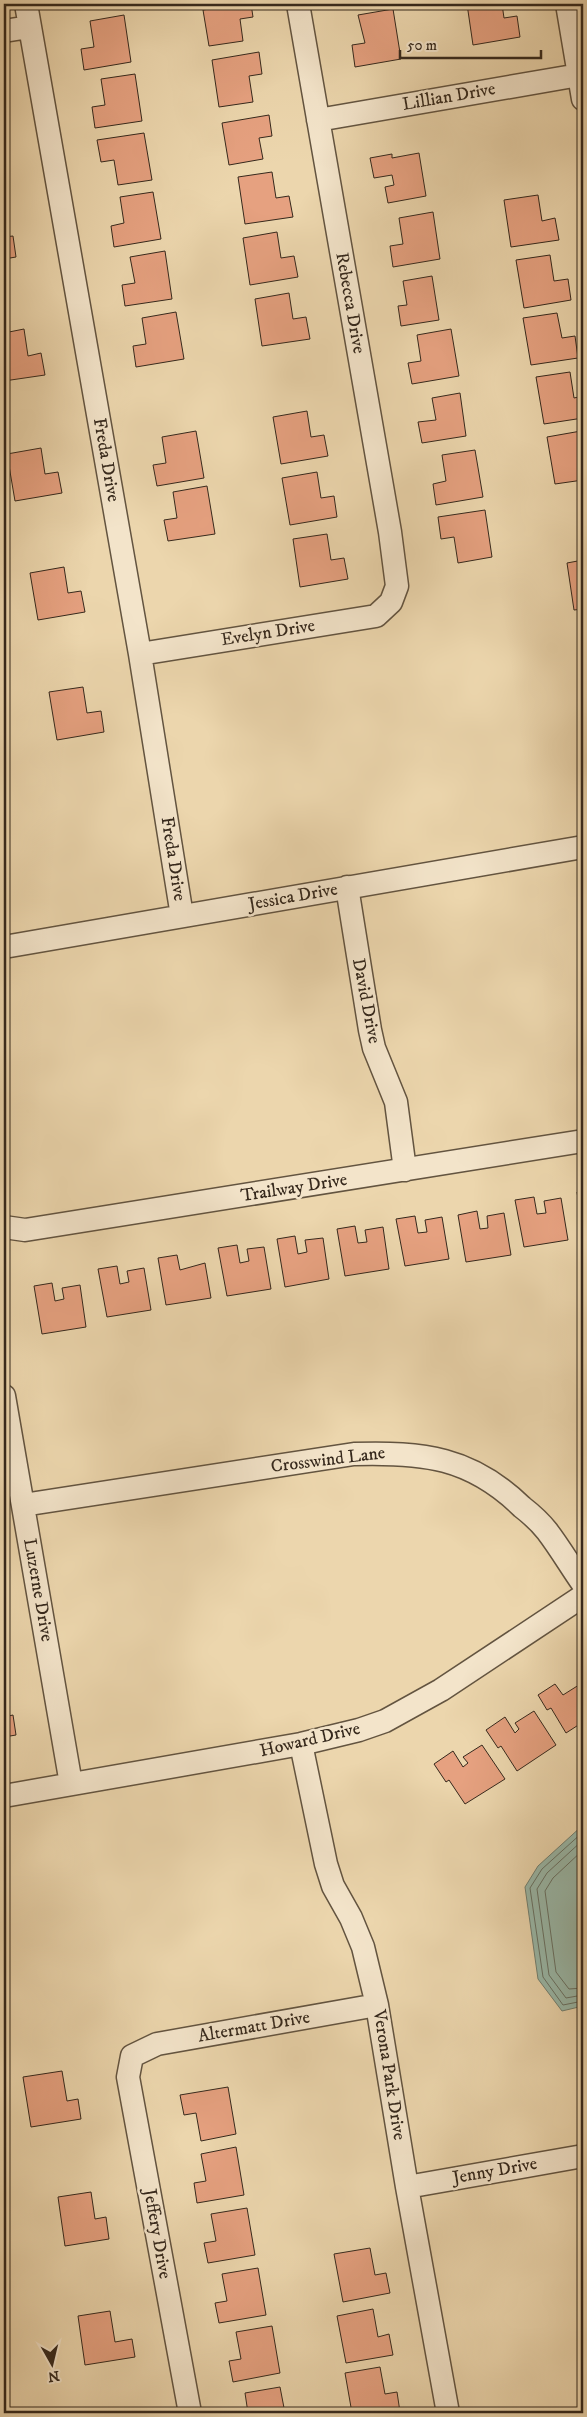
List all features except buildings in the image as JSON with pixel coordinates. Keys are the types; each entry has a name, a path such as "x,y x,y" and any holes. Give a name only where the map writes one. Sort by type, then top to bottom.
{"street":[{"name":"Freda Drive","path":"26,4 140,654 182,916"},
{"name":"Rebecca Drive","path":"298,4 390,532 397,586 391,602"},
{"path":"567,4 583,99"},
{"path":"4,31 29,28"},
{"name":"Lillian Drive","path":"318,120 579,75"},
{"name":"Evelyn Drive","path":"140,654 376,616 391,602"},
{"name":"Jessica Drive","path":"4,947 583,847"},
{"name":"David Drive","path":"346,888 370,1030 374,1048 396,1102 405,1170"},
{"name":"Trailway Drive","path":"4,1226 25,1230 583,1141"},
{"name":"Luzerne Drive","path":"4,1396 71,1784"},
{"name":"Crosswind Lane","path":"24,1505 354,1454 401,1452 446,1461 474,1471 508,1492 546,1529 583,1584"},
{"name":"Howard Drive","path":"4,1796 301,1744 359,1730 413,1706 583,1596"},
{"name":"Verona Park Drive","path":"301,1744 326,1864 333,1886 351,1918 363,1947 377,2005 448,2413"},
{"name":"Altermatt Drive","path":"132,2056 157,2044 377,2005"},
{"name":"Jeffery Drive","path":"132,2056 128,2077 190,2413"},
{"name":"Jenny Drive","path":"407,2186 583,2156"}],"water":[{"path":"583,1825 583,2006 562,2011 538,1979 525,1887 538,1866"}]}
